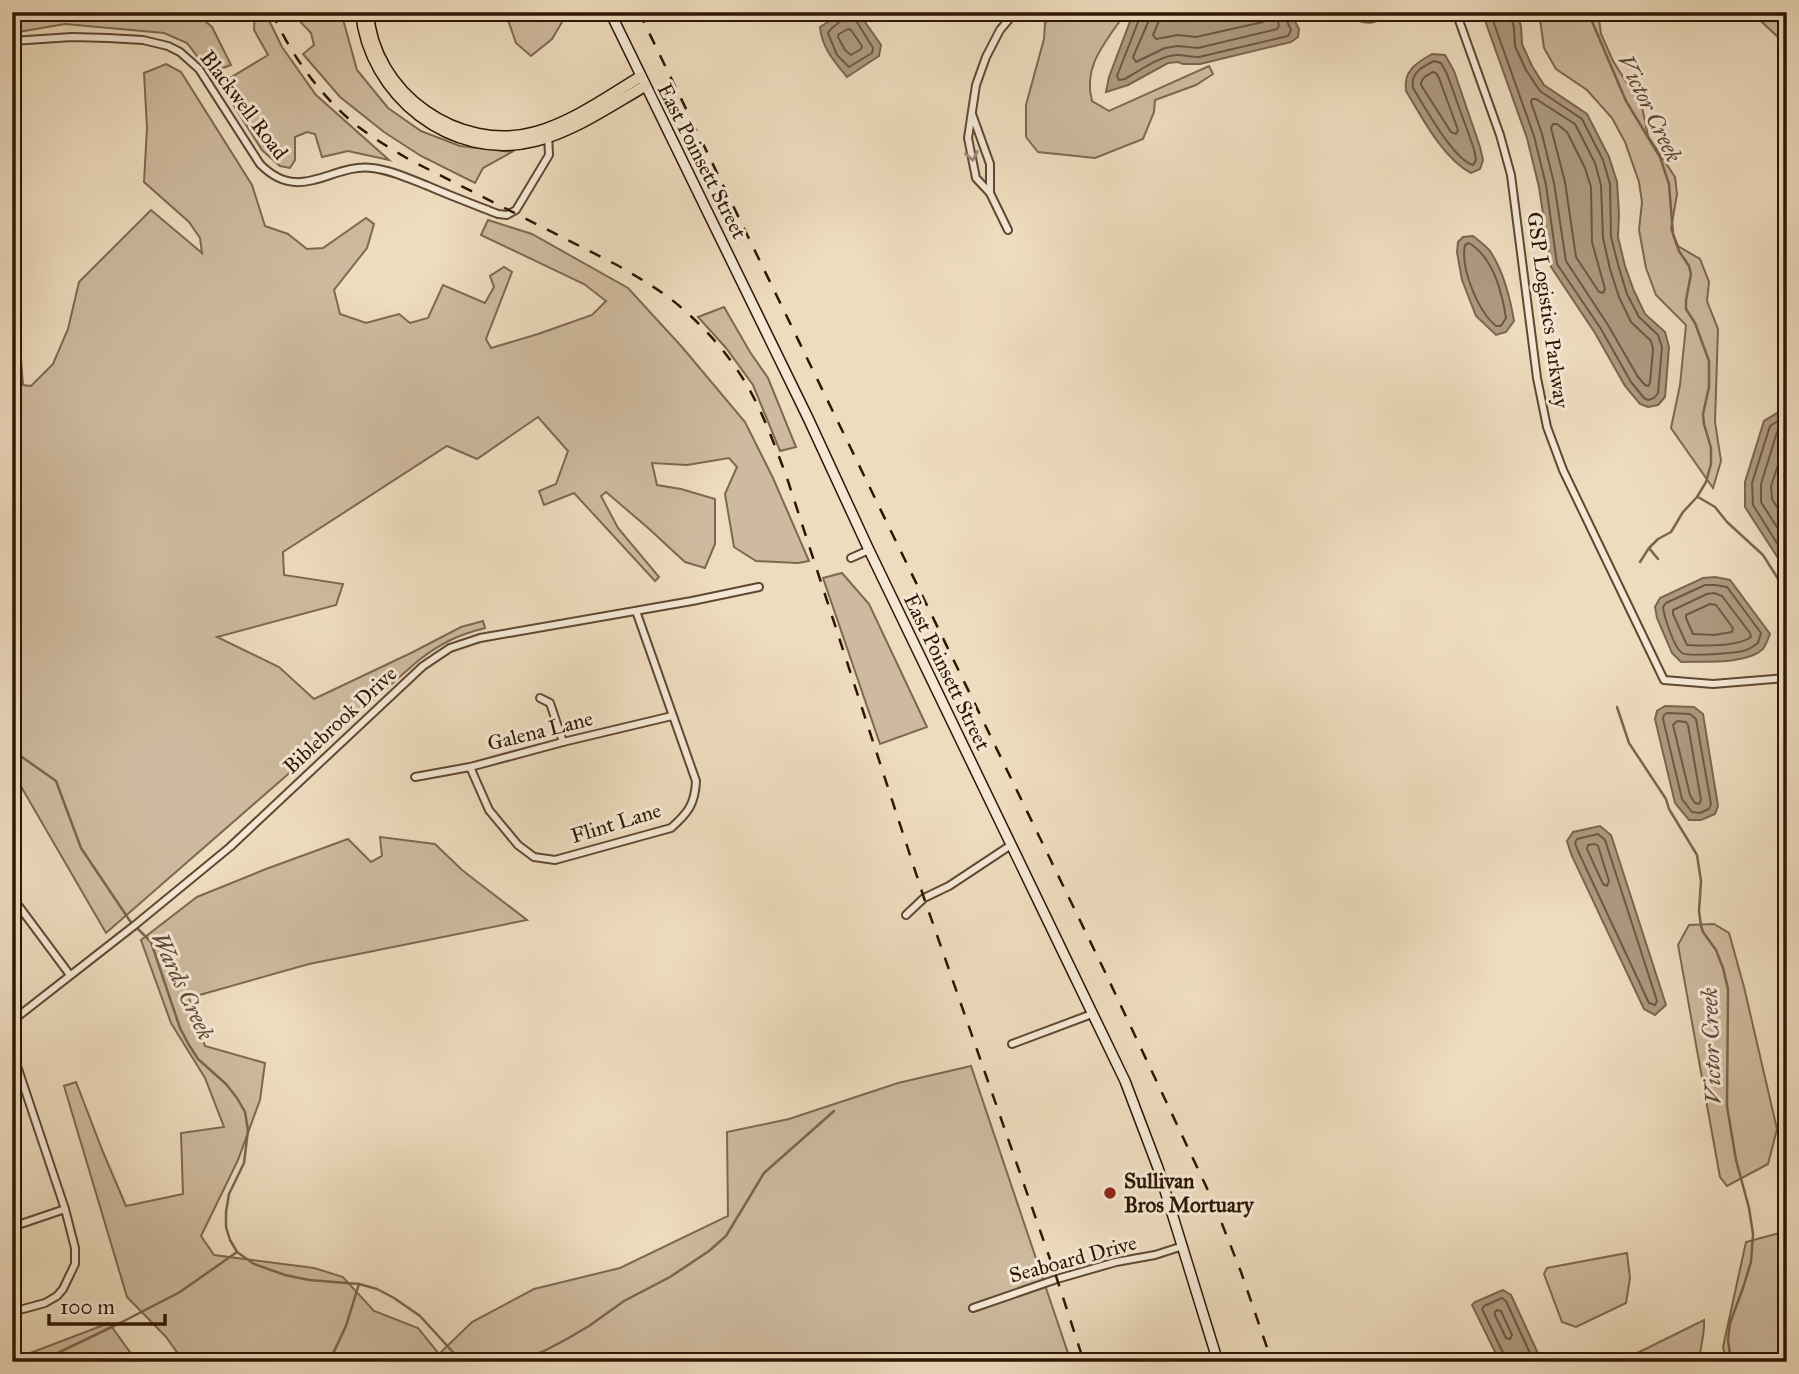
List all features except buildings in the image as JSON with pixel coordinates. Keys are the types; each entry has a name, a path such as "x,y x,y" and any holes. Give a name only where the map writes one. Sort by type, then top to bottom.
{"main road":[{"path":"361,12 368,47 385,81 406,105 431,124 457,138 488,144 524,143 548,132"},
{"path":"368,12 374,42 388,73 406,96 426,112 458,128 478,134 510,136 535,132 564,132 642,82"},
{"name":"East Poinsett Street","path":"610,12 1125,1081 1183,1246 1218,1362"}],"street":[{"path":"1007,230 990,193 976,178 968,138 976,85 986,57 1000,30 1015,12"},
{"name":"GSP Logistics Parkway","path":"1456,12 1500,135 1511,175 1537,377 1547,427 1563,470 1664,680 1713,684 1787,678"},
{"name":"Blackwell Road","path":"12,41 72,37 144,40 180,52 199,69 260,164 273,175 289,181 307,182 358,168 374,168 498,214 508,215 516,210 544,166 549,155 548,132"},
{"path":"972,112 990,164 990,193"},
{"path":"851,558 869,550"},
{"name":"Biblebrook Drive","path":"12,1021 250,829 436,656 450,648 480,638 759,587"},
{"name":"Flint Lane","path":"470,767 489,810 518,845 534,857 555,860 671,828 685,816 696,797 696,781 636,611"},
{"path":"540,698 550,703 563,742"},
{"name":"Galena Lane","path":"415,778 470,767 673,716"},
{"path":"906,915 925,898 949,886 1011,845"},
{"path":"12,897 70,975"},
{"path":"1012,1044 1093,1014"},
{"path":"12,1051 65,1209 75,1248 75,1264 63,1289 50,1301 12,1312"},
{"path":"12,1227 65,1209"},
{"name":"Seaboard Drive","path":"973,1308 997,1298 1116,1262 1155,1255 1183,1246"}],"shaded area":[{"path":"12,12 194,12 212,27 231,65 210,73 187,43 164,33 65,24 12,33"},
{"path":"255,12 265,12 282,47 316,95 389,160 348,151 322,157 315,134 307,132 295,137 295,160 290,168 280,166 262,150 220,84 268,55 254,30"},
{"path":"291,12 341,12 357,70 388,108 421,131 460,146 512,152 483,168 475,183 421,156 384,132 340,97 303,54 314,45 311,33"},
{"path":"502,12 568,12 552,39 531,56 516,43"},
{"path":"1058,12 1126,12 1104,43 1090,76 1092,101 1109,111 1209,66 1213,74 1196,85 1155,100 1154,112 1143,139 1095,158 1038,152 1026,137 1026,105 1044,39 1045,23"},
{"path":"1349,12 1397,12 1378,21 1366,23 1354,18"},
{"path":"1539,12 1598,12 1601,34 1613,61 1642,107 1648,136 1675,177 1677,194 1671,229 1678,246 1700,259 1709,282 1707,301 1718,329 1715,422 1721,461 1713,488 1671,428 1680,385 1686,325 1656,295 1646,268 1639,230 1642,202 1639,182 1625,142 1612,118 1587,90 1556,69 1544,48"},
{"path":"1751,12 1787,12 1787,33 1778,37"},
{"path":"166,64 181,72 252,185 265,226 288,234 307,249 323,248 366,218 374,224 367,248 334,290 340,314 366,323 399,314 410,323 428,318 443,285 485,303 494,287 490,276 504,267 512,272 486,339 491,348 592,315 606,301 584,284 481,235 488,220 532,234 628,288 745,422 809,561 756,561 734,547 725,494 737,467 729,458 687,465 652,463 657,485 715,499 715,544 705,568 685,562 606,492 601,496 618,528 659,577 655,581 574,493 544,505 539,491 556,484 568,451 538,417 477,459 447,446 283,552 284,575 343,584 336,605 217,637 279,667 314,699 461,627 483,621 485,628 450,640 419,660 106,933 12,771 12,313 18,321 23,385 31,386 53,364 68,329 79,282 151,210 202,253 200,238 189,222 144,182 147,128 144,73"},
{"path":"724,307 768,378 796,447 780,451 753,385 726,348 698,317"},
{"path":"842,573 869,604 927,727 880,744 823,578"},
{"path":"380,837 435,844 462,870 527,920 309,964 189,998 205,1046 265,1063 260,1100 238,1160 201,1236 214,1255 314,1268 343,1277 374,1311 418,1328 439,1354 472,1322 534,1289 620,1268 728,1216 727,1132 789,1119 898,1083 971,1066 1071,1362 378,1362 372,1359 371,1362 184,1362 166,1337 127,1297 64,1086 76,1082 126,1206 183,1194 181,1133 224,1127 205,1078 171,1023 141,940 197,897 348,839 371,862 382,856"},
{"path":"1714,924 1729,933 1777,1129 1768,1164 1727,1186 1720,1177 1678,945 1689,925"},
{"path":"1787,1231 1787,1362 1727,1362 1723,1347 1746,1242"},
{"path":"1627,1253 1630,1278 1626,1303 1576,1327 1562,1322 1544,1274 1547,1268"},
{"path":"1704,1320 1699,1362 1619,1362"},
{"path":"109,1323 137,1362 12,1362 12,1360"}],"water":[{"path":"844,12 858,12 881,45 879,56 847,77 826,48 820,27"},
{"path":"1135,12 1290,12 1299,29 1298,37 1291,42 1200,64 1168,63 1128,85 1106,92 1109,77"},
{"path":"1482,12 1516,12 1521,26 1522,44 1544,85 1587,114 1609,157 1617,182 1618,237 1625,266 1645,314 1665,332 1669,347 1665,397 1658,405 1648,407 1640,404 1625,386 1595,333 1551,267 1539,187 1527,138"},
{"path":"1432,54 1445,55 1454,71 1480,147 1483,160 1480,169 1471,173 1442,148 1406,91 1409,73 1416,64"},
{"path":"1473,236 1495,259 1511,303 1514,321 1506,332 1496,335 1476,316 1462,280 1458,242 1463,237"},
{"path":"1782,410 1787,411 1787,572 1745,507 1745,482 1764,421"},
{"path":"1703,578 1730,580 1770,634 1768,640 1763,649 1746,658 1681,662 1672,653 1655,607 1660,598"},
{"path":"1665,706 1694,707 1703,714 1718,806 1715,814 1701,820 1689,820 1675,803 1655,719 1657,711"},
{"path":"1600,826 1611,835 1666,1005 1655,1015 1644,1009 1567,841 1573,832"},
{"path":"1503,1290 1511,1295 1542,1362 1500,1362 1472,1305"}],"waterway":[{"name":"Victor Creek","path":"1588,12 1626,101 1660,157 1669,184 1673,234 1691,274 1686,309 1695,323 1709,361 1709,387 1703,414 1711,448 1711,464 1706,482 1671,532 1658,539 1640,562"},
{"path":"1698,497 1715,507 1727,522 1763,555 1787,593"},
{"path":"1649,548 1658,559"},
{"name":"Victor Creek","path":"1617,707 1629,743 1666,799 1669,809 1697,855 1701,881 1701,926 1716,950 1728,989 1727,1106 1753,1234 1751,1262 1730,1323 1728,1340 1731,1362"},
{"name":"Wards Creek","path":"12,750 56,781 81,848 130,921 151,942 180,1028 189,1045 198,1059 226,1084 245,1112 248,1130 244,1163 229,1194 226,1212 226,1227 237,1252 254,1264 285,1275 359,1284 377,1289 420,1316 462,1362"},
{"path":"12,760 19,755"},
{"path":"508,1362 542,1352 565,1340 624,1301 670,1277 709,1251 726,1236 764,1173 834,1111"},
{"path":"39,1362 180,1292 237,1252"},
{"path":"329,1362 346,1326 359,1284"}],"railway":[{"path":"272,12 298,60 346,117 410,160 617,265 659,291 708,333 747,386 764,418 786,475 924,898 1084,1362"},
{"path":"639,12 1105,972 1213,1201 1272,1362"}],"place":[{"name":"Sullivan Bros Mortuary","path":"1110,1193"}]}
